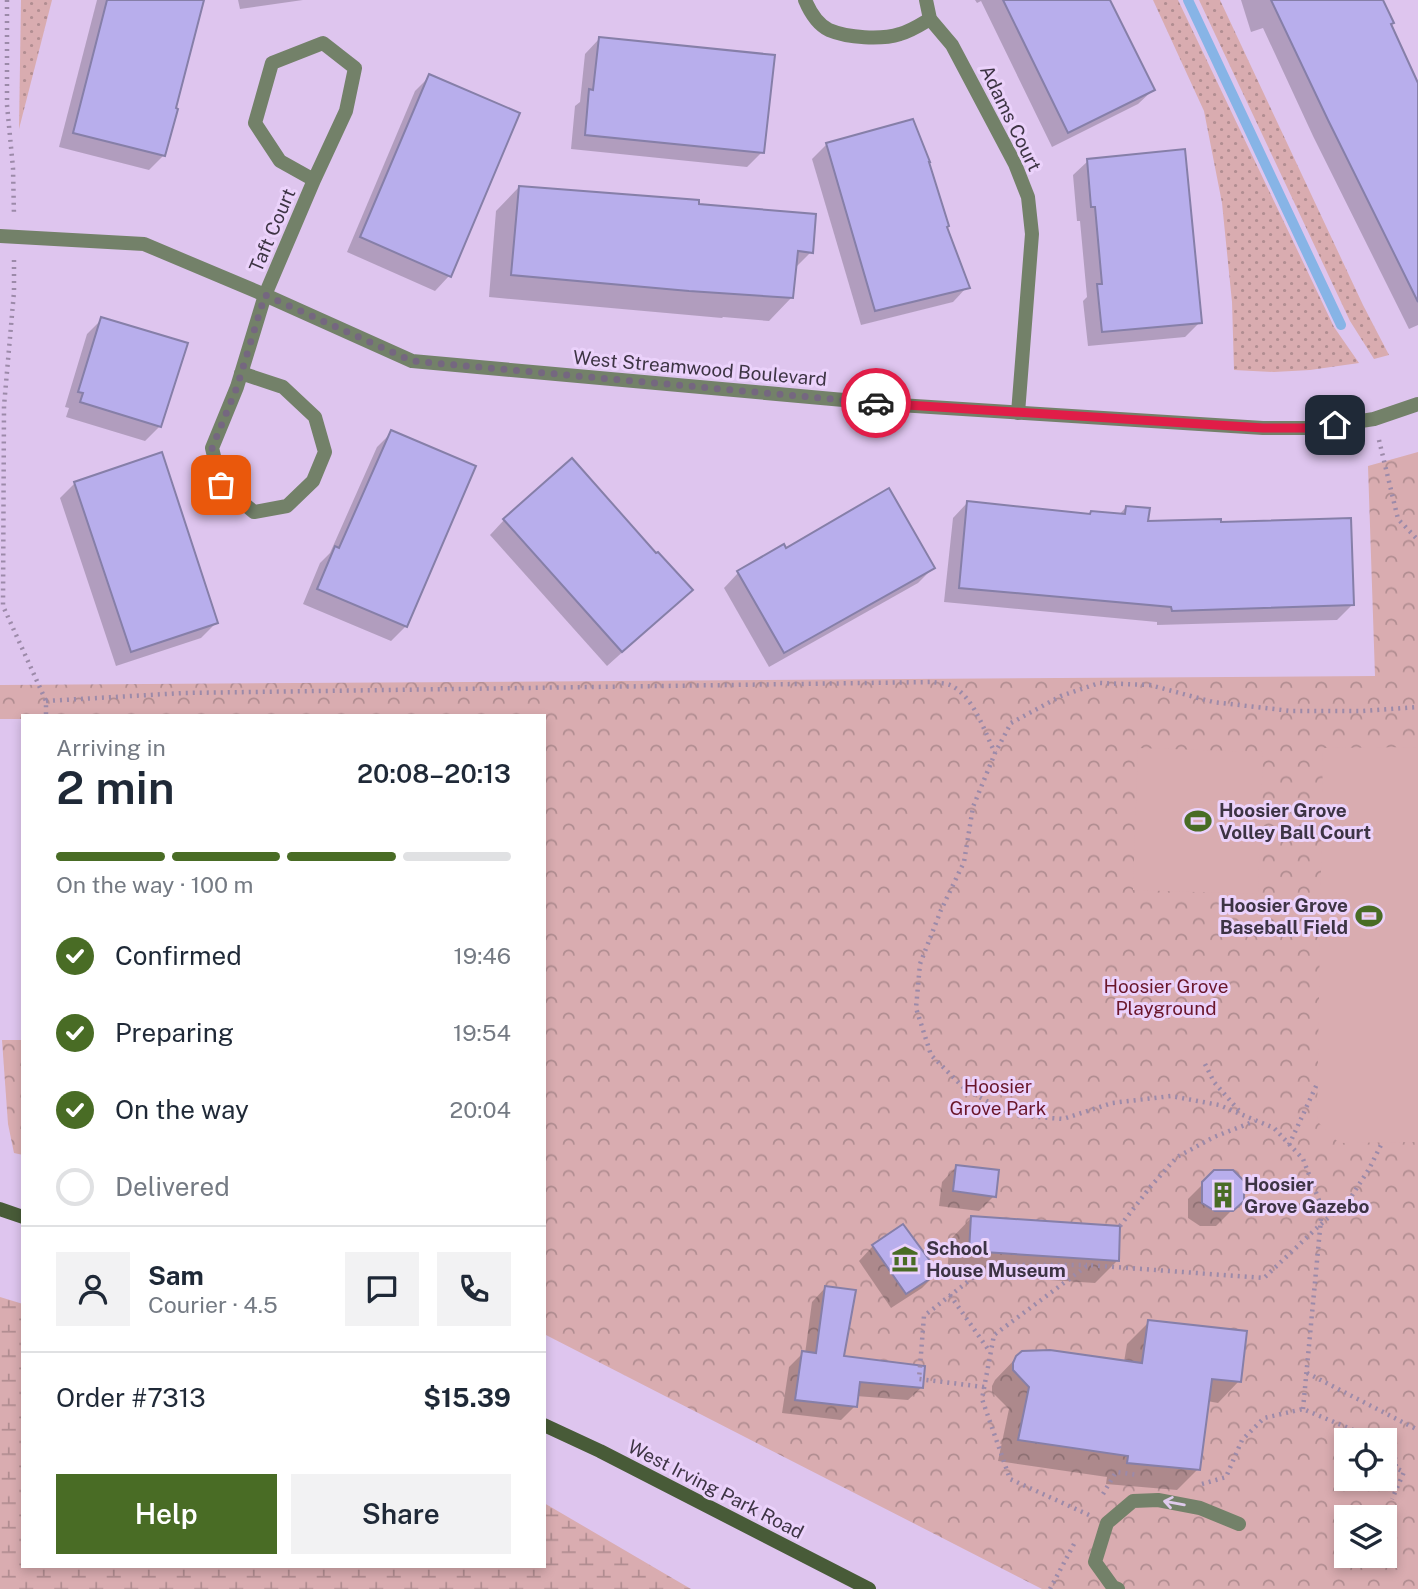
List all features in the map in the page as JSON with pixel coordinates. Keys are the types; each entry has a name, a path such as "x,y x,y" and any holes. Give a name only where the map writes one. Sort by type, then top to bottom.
{"main road":[{"path":"0,1209 21,1216"},
{"name":"West Irving Park Road","path":"546,1426 869,1589"}],"street":[{"path":"805,0 817,21 829,29 872,38 899,35 930,19"},
{"name":"Adams Court","path":"926,0 930,19 952,45 1015,164 1028,197 1032,234 1018,413"},
{"name":"Taft Court","path":"241,373 265,295 346,111 355,68 323,43 272,63 255,123 280,161 314,180"},
{"name":"West Streamwood Boulevard","path":"7,236 144,244 412,361 899,405 1263,428 1316,428 1374,419 1418,404"},
{"path":"241,373 283,387 315,417 325,452 313,481 287,506 254,512 221,485 212,448 241,373"},
{"path":"1118,1589 1113,1587 1095,1562 1107,1523 1133,1501 1158,1500 1200,1508 1239,1524"}],"path":[{"path":"7,0 7,105 13,168 7,236 14,292 4,406 3,606 46,701 46,714"},
{"path":"1374,419 1398,519 1418,540"},
{"path":"46,701 183,693 933,682 950,685 963,694 973,708 995,753"},
{"path":"1303,1409 1322,1208 1303,1159 1274,1128 1219,1105 1171,1096 1112,1103 1063,1119 1013,1115 966,1090 931,1055 916,1008 920,964 941,910 964,862 973,807 995,753 1011,723 1061,696 1099,683 1150,685 1213,702 1291,711 1362,711 1418,707"},
{"path":"1205,1064 1214,1082 1242,1114"},
{"path":"1289,1145 1317,1084"},
{"path":"1120,1226 1177,1157 1214,1137 1256,1121"},
{"path":"984,1387 919,1379 924,1316 989,1265 1088,1265 1265,1278 1349,1200 1382,1143"},
{"path":"1088,1265 994,1335 982,1399 1010,1479 1090,1516 1116,1472 1149,1477"},
{"path":"950,1295 991,1352"},
{"path":"1307,1373 1418,1430"},
{"path":"1192,1483 1203,1484 1226,1477 1242,1440 1264,1418 1303,1409 1348,1428"},
{"path":"1397,1469 1404,1472 1397,1488"},
{"path":"1392,1499 1396,1491"},
{"path":"1049,1589 1076,1540"}],"green space":[{"path":"21,0 52,0 19,129"},
{"path":"1153,0 1178,0 1334,327 1359,363 1310,370 1234,370 1232,302 1222,203 1204,111"},
{"path":"1199,0 1220,0 1389,355 1374,359 1350,321"},
{"name":"Hoosier Grove Park","path":"1418,452 1418,1589 1042,1589 546,1335 546,714 21,714 21,719 0,719 0,685 1375,676 1368,466"},
{"name":"Hoosier Grove Baseball Field","path":"1418,747 1418,1142 1339,1143 1317,1121 1323,748"},
{"name":"Hoosier Grove Volley Ball Court","path":"1138,748 1263,752 1258,894 1133,890"},
{"path":"2,1040 21,1040 21,1155 14,1153 8,1124"},
{"path":"0,1297 21,1303 21,1568 546,1568 546,1504 691,1589 0,1589"}],"building":[{"path":"107,0 204,0 165,156 73,133"},
{"path":"1003,0 1110,0 1155,90 1068,133"},
{"path":"1271,0 1383,0 1418,83 1418,302 1328,120"},
{"path":"599,37 775,55 764,153 585,135 589,89 593,90"},
{"path":"429,74 520,113 451,277 360,237"},
{"path":"913,119 930,162 949,226 947,227 970,288 875,311 826,143"},
{"path":"1185,149 1202,323 1102,332 1097,284 1102,284 1095,207 1091,207 1087,159"},
{"path":"519,186 699,200 699,204 816,214 813,253 798,251 793,298 511,275"},
{"path":"101,317 188,343 161,427 80,402 83,393 78,392"},
{"path":"391,430 476,466 407,627 317,589 335,546 339,548"},
{"path":"162,452 218,623 131,652 74,482"},
{"path":"572,458 656,553 658,552 693,590 622,652 503,519"},
{"path":"889,488 935,568 784,653 737,571 784,544 786,548"},
{"path":"967,501 1090,514 1091,511 1125,514 1126,506 1150,508 1148,521 1351,518 1354,605 1172,611 1171,607 959,588"},
{"path":"956,1165 999,1170 996,1197 953,1191"},
{"name":"Hoosier Grove Gazebo","path":"1214,1170 1233,1170 1244,1181 1244,1201 1233,1211 1215,1211 1202,1203 1202,1182"},
{"path":"971,1216 1120,1226 1119,1261 969,1251"},
{"name":"School House Museum","path":"903,1224 939,1273 906,1294 872,1245"},
{"path":"825,1286 856,1290 844,1356 925,1366 923,1388 860,1382 857,1407 795,1400 802,1351 816,1353"},
{"path":"1148,1320 1247,1331 1241,1382 1212,1379 1200,1470 1127,1463 1128,1456 1018,1440 1029,1387 1013,1370 1016,1356 1022,1351 1050,1350 1142,1363"}],"waterway":[{"path":"1188,0 1341,325"}],"way so far":[{"path":"221,485 212,448 237,387 265,295 412,361 876,403"}],"place":[{"name":"Hoosier Grove Volley Ball Court","path":"1198,821"},
{"name":"Hoosier Grove Baseball Field","path":"1369,916"},
{"name":"Hoosier Grove Gazebo","path":"1223,1195"},
{"name":"School House Museum","path":"905,1259"}],"route":[{"path":"876,403 1263,428 1316,428 1335,425"}],"park label":[{"name":"Hoosier Grove Playground","path":"1166,997"}]}
